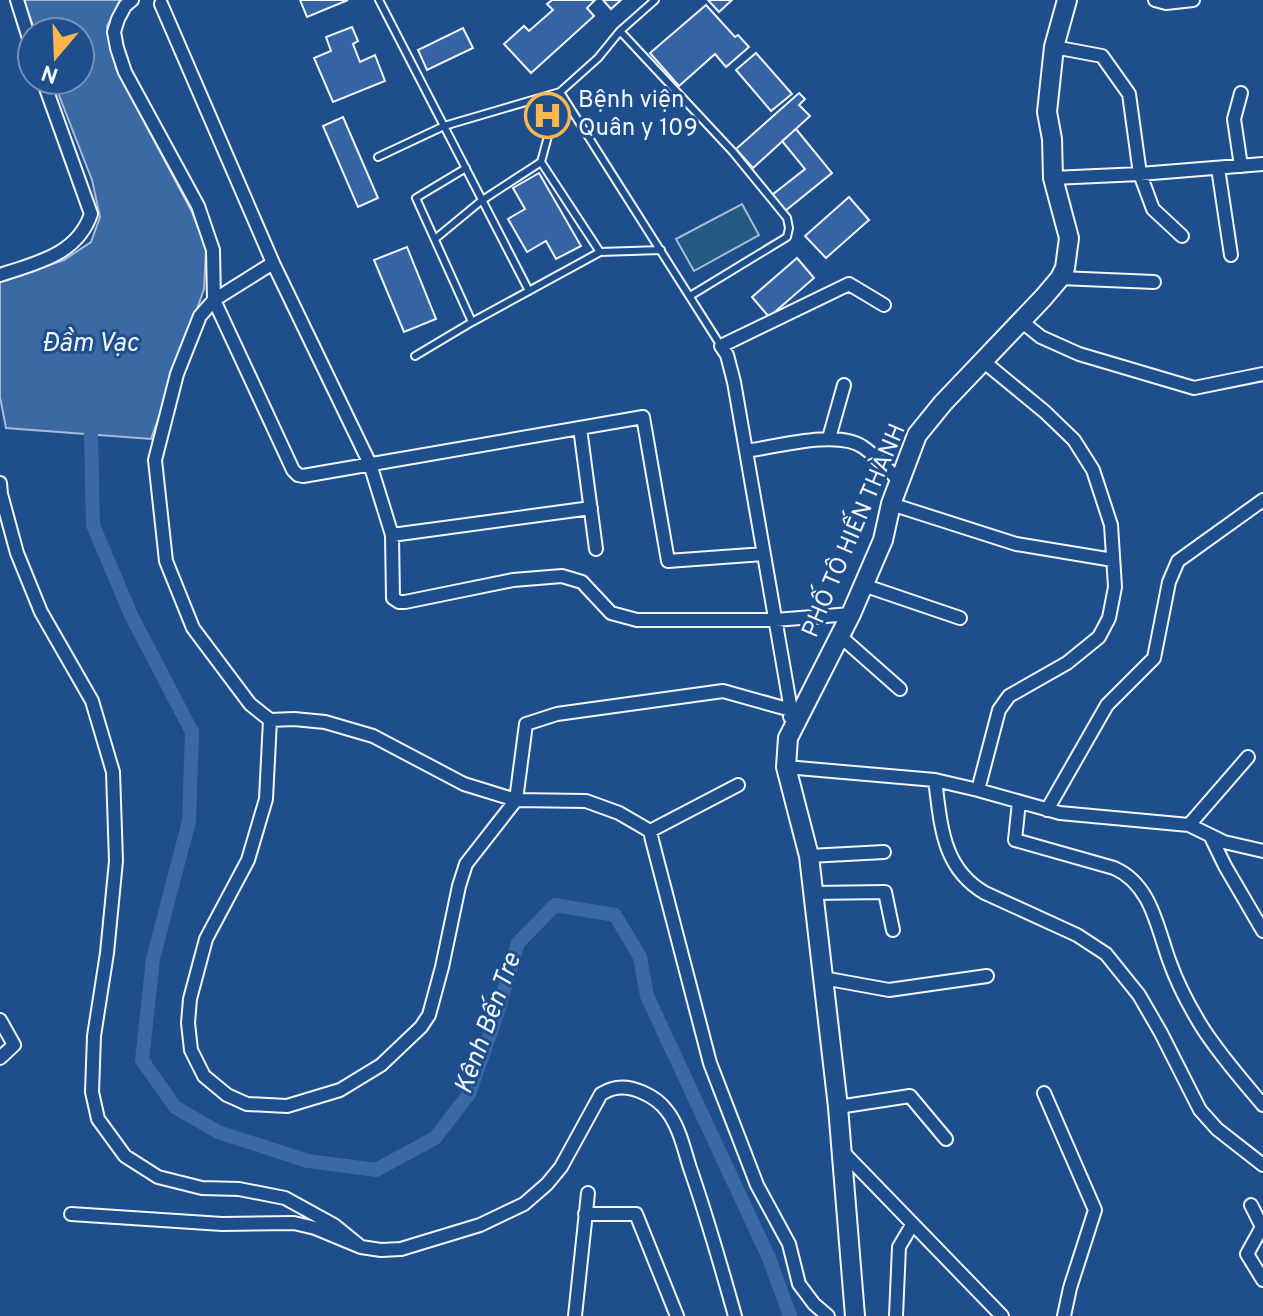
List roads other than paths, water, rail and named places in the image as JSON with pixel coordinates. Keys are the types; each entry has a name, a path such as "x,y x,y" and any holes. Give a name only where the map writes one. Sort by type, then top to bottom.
{"street":[{"path":"132,0 125,6 114,32 125,72 198,206 213,250 214,300 298,475 643,417 668,561 764,554"},
{"name":"PHỐ TÔ HIẾN THÀNH","path":"855,1316 843,1152 809,856 786,767 788,738 851,614 883,540 891,504 917,435 1060,278 1065,268 1069,238 1053,178 1052,139 1047,112 1054,47 1067,0"},
{"path":"1155,0 1166,3 1193,0"},
{"path":"161,4 273,263 370,464 392,535 393,598 405,602 513,580 562,576 582,582 611,613 637,620 775,620 851,614"},
{"path":"1054,47 1102,56 1129,94 1140,174 1153,209 1182,236"},
{"path":"1241,93 1234,119 1241,166"},
{"path":"0,275 64,250 86,229 91,214 49,96"},
{"path":"1053,178 1263,164"},
{"path":"1218,168 1231,255"},
{"path":"273,263 214,300 200,316 177,374 155,460 166,561 193,628 250,704 270,720 325,722 373,736 464,784 516,800 586,801 619,813 650,831 710,1063 757,1185 789,1244 799,1284 828,1316"},
{"path":"1060,278 1154,282"},
{"path":"788,738 791,710 734,382 727,355 721,346 849,284 884,305"},
{"path":"1021,321 1041,337 1079,354 1194,388 1263,374"},
{"path":"978,790 999,710 1009,696 1067,663 1099,637 1109,618 1115,587 1111,525 1093,470 1074,440 983,361"},
{"path":"829,438 844,385"},
{"path":"580,428 596,549"},
{"path":"746,451 829,438 853,442 862,446 899,481"},
{"path":"0,483 17,553 41,612 92,701 113,772 116,861 107,953 94,1036 92,1078 98,1119 125,1156 158,1177 202,1188 239,1189 285,1198 334,1225 361,1247"},
{"path":"1047,810 1107,705 1154,658 1169,582 1178,561 1263,500"},
{"path":"891,504 1016,544 1113,560"},
{"path":"392,535 591,508"},
{"path":"863,585 960,618"},
{"path":"840,636 900,689"},
{"path":"270,720 266,799 248,860 206,939 190,999 188,1023 191,1050 204,1076 227,1095 247,1104 287,1106 340,1090 381,1065 421,1027 429,1015 466,864 516,800 526,724 557,714 723,691 791,710"},
{"path":"1189,825 1248,757"},
{"path":"786,767 935,780 1060,813 1189,825 1224,842 1263,851"},
{"path":"935,780 942,831 958,871 971,885 985,893 1077,935 1106,954 1139,995 1200,1110 1217,1129 1263,1165"},
{"path":"650,831 738,785"},
{"path":"1019,802 1015,840 1114,868 1124,872 1135,883 1149,901 1170,963 1203,1029 1263,1105"},
{"path":"1210,835 1263,931"},
{"path":"809,856 884,852"},
{"path":"813,893 885,892 893,930"},
{"path":"823,978 889,990 987,976"},
{"path":"0,1020 14,1045 0,1058"},
{"path":"71,1214 222,1224 294,1223 361,1247 401,1249 480,1225 524,1204 561,1167 601,1094 624,1087 640,1092 666,1109 678,1130 706,1213 735,1316"},
{"path":"1044,1093 1095,1210 1064,1316"},
{"path":"838,1107 910,1096 946,1139"},
{"path":"843,1152 1002,1316"},
{"path":"575,1316 588,1193"},
{"path":"1251,1205 1262,1227 1247,1254 1263,1280"},
{"path":"585,1214 636,1214 677,1316"},
{"path":"896,1316 899,1247 912,1225"},
{"path":"981,1316 988,1302"}],"lane":[{"path":"379,0 529,291"},
{"path":"378,157 444,126 560,92 655,0"},
{"path":"620,31 733,152 787,218 787,237 690,296"},
{"path":"435,239 481,201 541,162 560,92"},
{"path":"560,92 721,346"},
{"path":"541,162 600,252"},
{"path":"466,168 416,198 472,322"},
{"path":"415,356 600,252 661,250"}],"water":[{"name":"Đầm Vạc","path":"24,0 124,0 107,26 116,69 192,212 206,249 204,289 151,439 6,428 0,397 0,282 64,260 91,242 100,217 92,180 59,96 96,96 96,16 30,16"}],"waterway":[{"name":"Kênh Bến Tre","path":"91,434 93,525 131,615 192,732 189,821 153,959 142,1060 175,1107 218,1132 308,1161 376,1170 435,1138 469,1094 518,943 555,905 615,915 640,957 647,996 769,1258 790,1316"}],"place":[{"name":"Bệnh viện Quân y 109","path":"547,115"}]}
